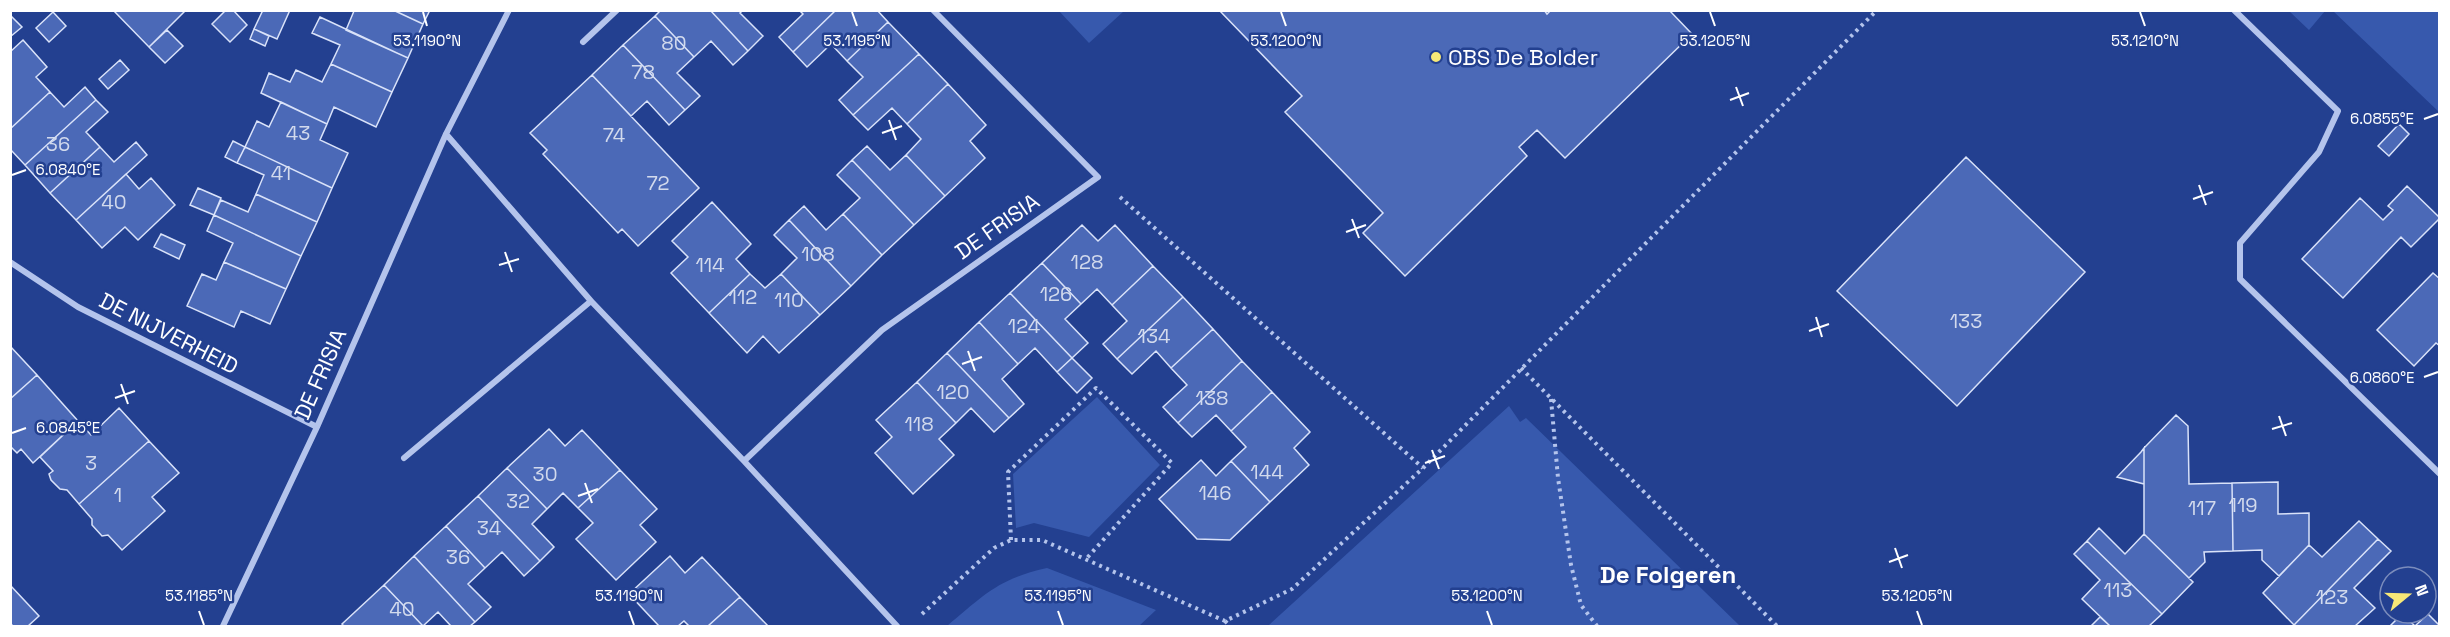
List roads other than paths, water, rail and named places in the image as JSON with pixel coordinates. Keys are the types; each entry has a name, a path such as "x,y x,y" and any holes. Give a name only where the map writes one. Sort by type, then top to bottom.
{"street":[{"name":"DE FRISIA","path":"223,627 316,427 446,134 509,10"},
{"path":"583,42 617,10"},
{"name":"DE FRISIA","path":"744,461 882,330 1098,177 933,10"},
{"path":"2234,10 2338,111 2319,152 2240,243 2240,279 2439,474"},
{"path":"446,134 591,301 744,461 897,627"},
{"name":"DE NIJVERHEID","path":"10,262 78,307 316,427"},
{"path":"404,458 591,301"}],"place":[{"name":"OBS De Bolder","path":"1436,57"}],"district":[{"name":"De Folgeren","path":"1668,575"}]}
